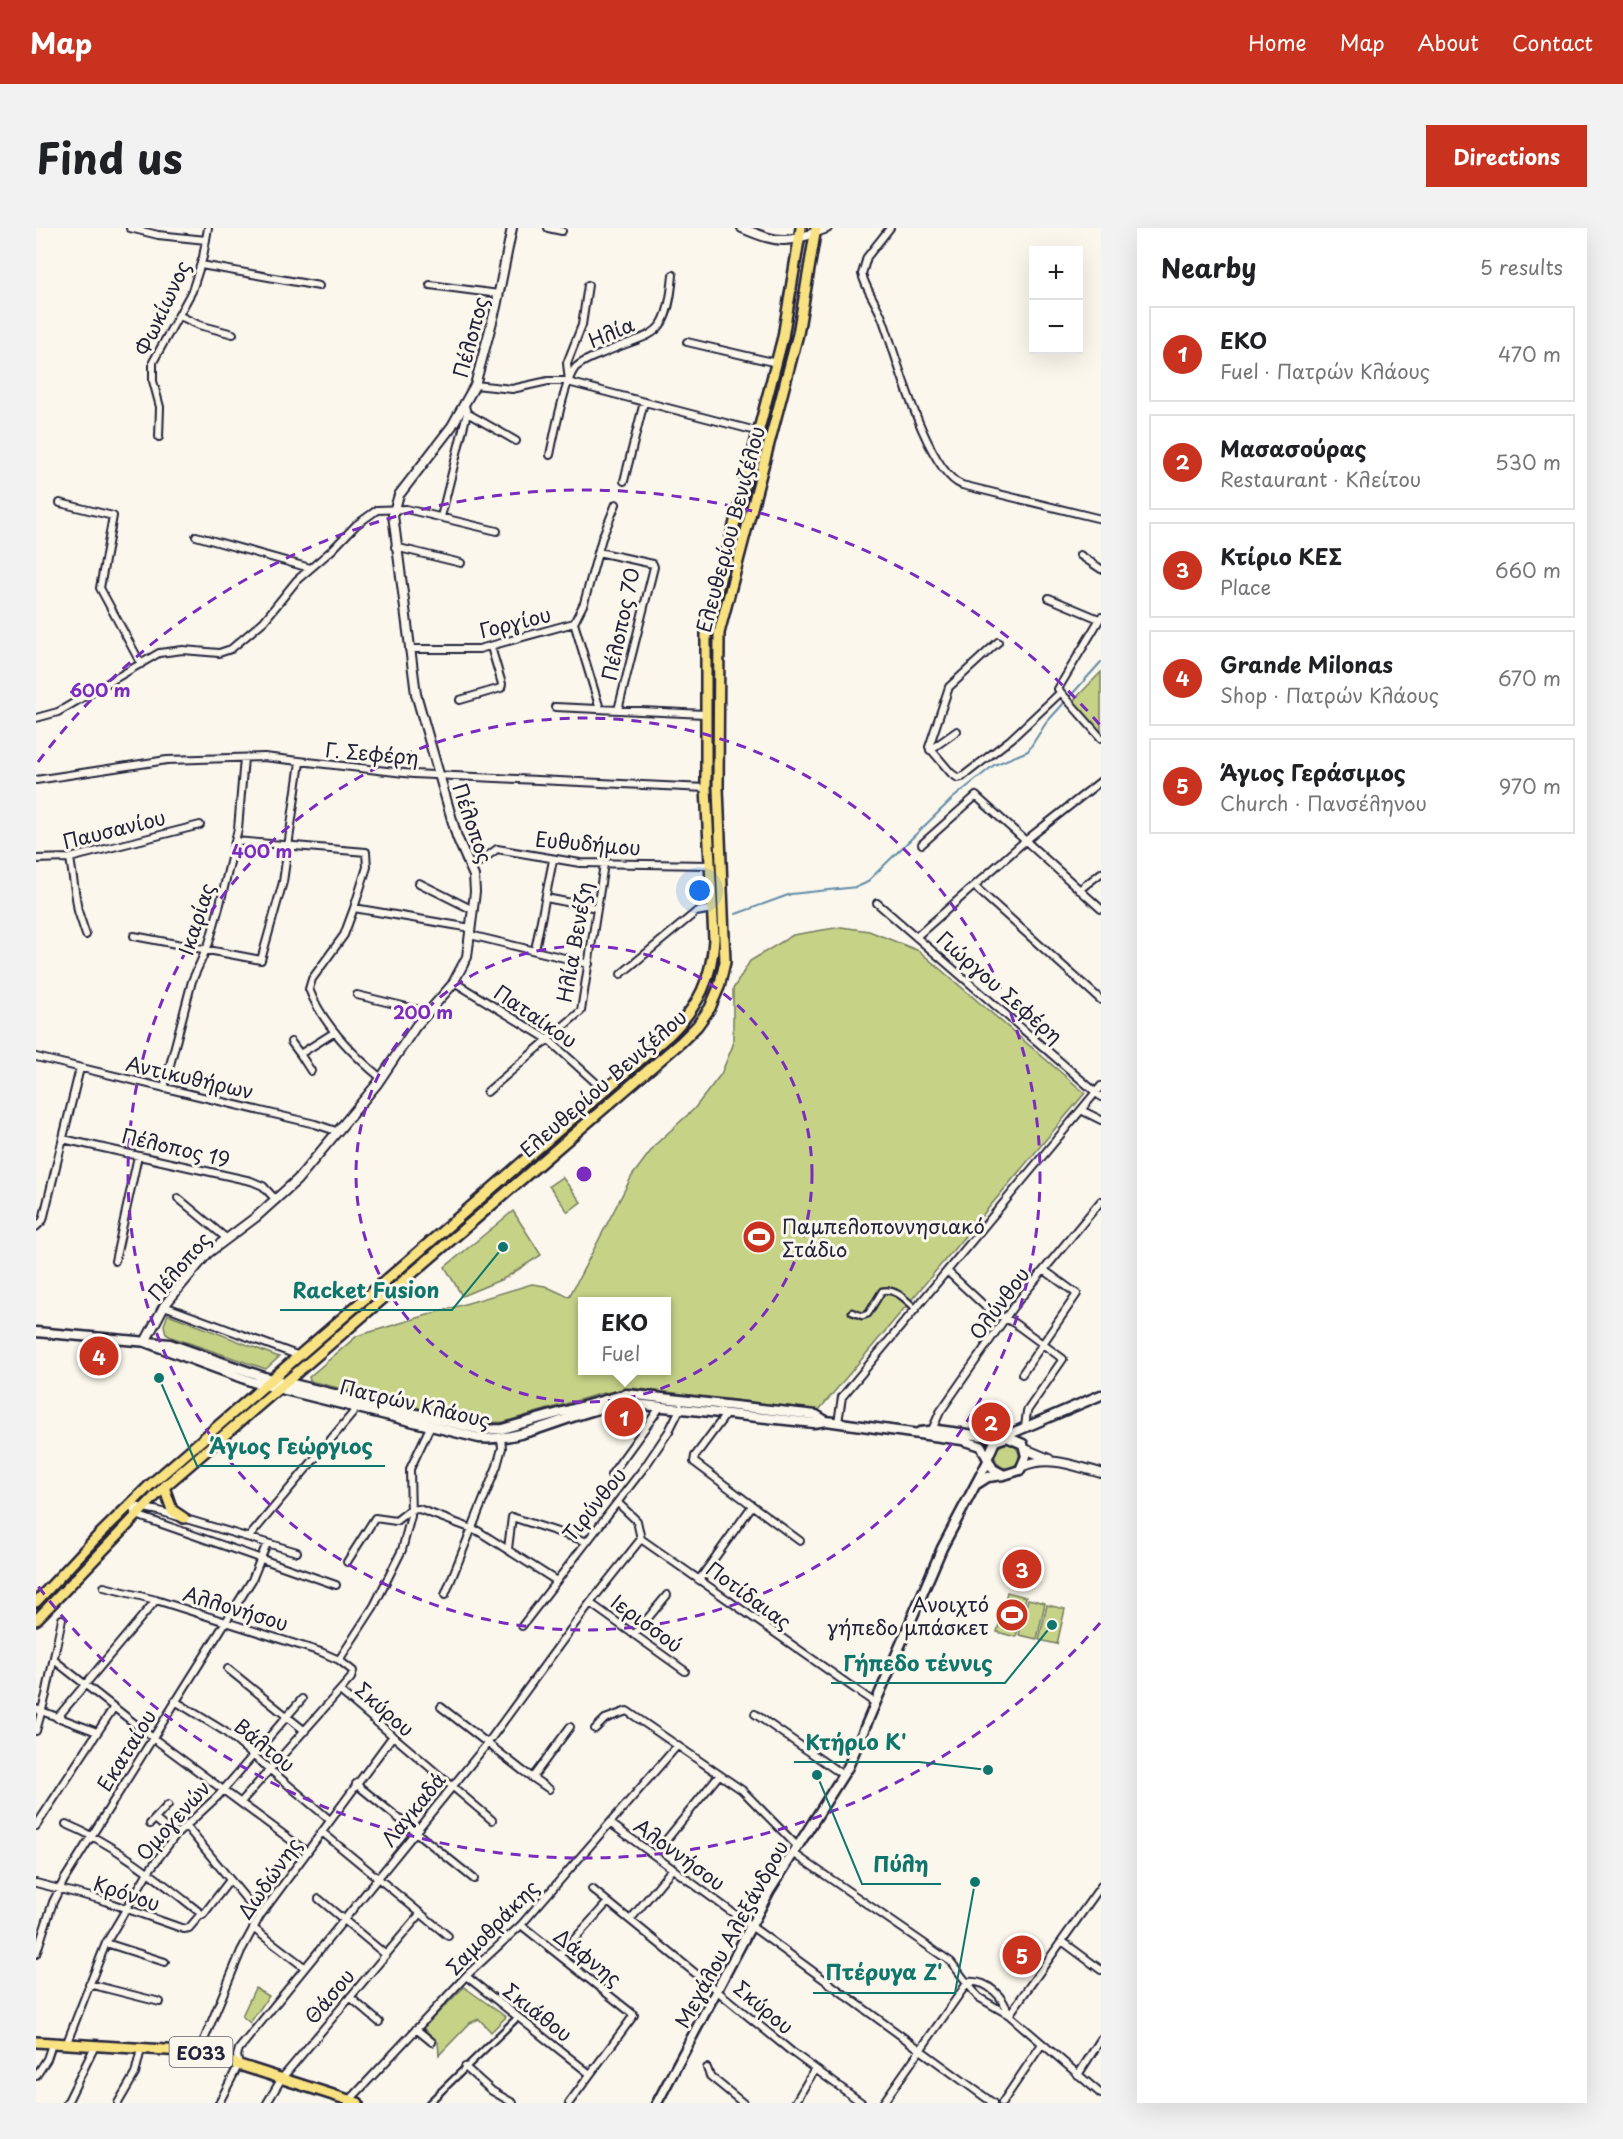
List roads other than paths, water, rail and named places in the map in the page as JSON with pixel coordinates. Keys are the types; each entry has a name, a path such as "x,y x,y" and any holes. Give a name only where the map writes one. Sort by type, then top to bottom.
{"main road":[{"name":"Ελευθερίου Βενιζέλου","path":"36,1620 164,1487 681,1042 710,1008 719,987 726,940 718,788 719,633 798,334 816,230"},
{"name":"Ελευθερίου Βενιζέλου","path":"36,1602 129,1505 297,1355 685,1020 707,985 713,962 706,788 707,625 760,432 786,326 801,233"},
{"name":"Πατρών Κλάους","path":"36,1332 170,1344 267,1382 359,1404 488,1430 514,1426 620,1395 678,1398 816,1415 826,1421"},
{"path":"988,1459 992,1444 1001,1438 1101,1395"},
{"name":"Πατρών Κλάους","path":"359,1404 430,1427 479,1438 501,1437 615,1404 681,1407 814,1423 838,1422 920,1432"},
{"path":"972,1489 985,1478 1013,1474 1023,1466 1026,1459 1024,1446 1031,1430 1051,1417"},
{"path":"920,1432 932,1430 1015,1438 1024,1446"},
{"path":"920,1432 979,1445 996,1472 1004,1475"},
{"name":"Μεγάλου Αλεξάνδρου","path":"657,2103 751,1925 795,1849 843,1775 942,1548 988,1459"},
{"path":"164,1487 172,1510 184,1518"},
{"name":"ΕΟ33","path":"36,2043 199,2052 354,2102"}],"street":[{"path":"130,228 158,235 206,240"},
{"name":"Φωκίωνος","path":"159,437 160,407 153,381 153,362 180,316 201,265 208,228"},
{"name":"Πέλοπος","path":"145,1342 164,1306 208,1253 276,1200 297,1180 381,1078 428,1012 454,982 465,963 471,932 475,887 471,868 456,837 416,694 409,650 405,600 395,547 394,508 403,490 466,410 475,385 499,294 512,228"},
{"path":"548,228 562,231"},
{"path":"742,228 756,231 780,242 801,233 827,228"},
{"path":"890,228 866,259 862,277 886,330 919,425 947,475 962,484 1101,519"},
{"path":"201,265 319,286"},
{"name":"Ηλία","path":"550,454 574,370 583,362 632,343 662,324 668,313 673,275"},
{"path":"430,285 499,294"},
{"path":"569,383 567,363 580,331 588,285"},
{"path":"180,316 199,325 233,334"},
{"path":"687,342 777,363"},
{"path":"475,385 506,389 548,381 569,383 760,432"},
{"path":"624,481 644,402"},
{"path":"441,517 466,410 516,441"},
{"path":"60,503 113,516 100,588 141,664"},
{"name":"Γοργίου","path":"409,650 459,651 491,647 574,623 584,603 598,552 616,504"},
{"path":"36,718 58,712 157,654 169,650 219,653 231,649 264,621 288,589 310,568 370,514 382,508 394,508 441,517 497,531"},
{"path":"196,536 310,568"},
{"path":"395,547 461,563"},
{"name":"Πέλοπος 70","path":"598,552 653,564 654,567 618,710"},
{"path":"1080,555 1101,569"},
{"path":"999,642 949,687 930,741 930,750 957,777 962,777 1011,739 1060,692 1100,618 1050,598"},
{"path":"574,623 600,709"},
{"path":"460,699 501,688 502,684 491,647"},
{"path":"1060,692 1101,738"},
{"path":"555,707 705,714"},
{"path":"930,750 957,731"},
{"name":"Γ. Σεφέρη","path":"36,780 167,760 272,757 300,762 439,775 706,788"},
{"name":"Ικαρίας","path":"164,1088 192,981 206,950 235,841 244,758"},
{"path":"134,936 256,961 262,959 281,896 290,846 300,762"},
{"path":"916,937 1025,841 1101,781"},
{"path":"922,844 976,796 1101,909"},
{"name":"Παυσανίου","path":"36,860 70,858 200,825"},
{"path":"235,841 351,849 367,853 367,865 344,935 309,987 317,1006 335,1032 355,1055 381,1078"},
{"name":"Ευθυδήμου","path":"471,868 495,849 553,860 604,864 710,865"},
{"path":"70,858 78,911 86,935"},
{"path":"535,950 553,860"},
{"name":"Ηλία Βενέζη","path":"487,1092 581,1011 604,864"},
{"path":"1079,890 1101,873"},
{"path":"419,882 473,910"},
{"path":"974,886 1101,1000"},
{"path":"546,898 597,908"},
{"name":"Γιώργου Σεφέρη","path":"877,903 1098,1094"},
{"path":"354,908 471,932 589,964"},
{"path":"621,974 696,912 712,909"},
{"name":"Παταίκου","path":"454,982 549,1040 596,1082"},
{"path":"357,995 428,1012"},
{"path":"300,1054 335,1032"},
{"path":"291,1042 311,1071"},
{"name":"Αντικυθήρων","path":"36,1057 336,1131"},
{"path":"36,1226 43,1220 80,1068"},
{"path":"838,1422 842,1397 1081,1110 1098,1094 1101,1086"},
{"path":"1081,1110 1101,1120"},
{"name":"Πέλοπος 19","path":"63,1139 255,1182 276,1200"},
{"path":"115,1261 138,1156"},
{"path":"178,1198 226,1238"},
{"name":"Ολύνθου","path":"932,1430 940,1412 1005,1318 1101,1201"},
{"path":"947,1270 989,1310 1005,1318 1060,1356 1062,1363 1027,1411 1025,1427"},
{"path":"1022,1374 1077,1294 1044,1270"},
{"path":"852,1312 862,1316 868,1314 882,1292 887,1290 899,1294 916,1309"},
{"path":"164,1306 297,1355"},
{"path":"678,1398 681,1407"},
{"path":"249,1537 359,1404"},
{"path":"611,1475 661,1406"},
{"name":"Τιρύνθου","path":"522,1626 658,1448 681,1407"},
{"path":"727,1413 695,1456 694,1462 800,1541"},
{"path":"339,1660 374,1606 408,1535 412,1509 410,1469 430,1427"},
{"path":"445,1595 474,1529 501,1453 501,1437"},
{"path":"1024,1446 1053,1461 1101,1473"},
{"path":"1023,1466 1041,1461 1053,1461"},
{"path":"618,1503 638,1521 641,1539"},
{"path":"129,1505 184,1518 297,1552"},
{"path":"129,1505 136,1514 336,1585"},
{"path":"699,1580 752,1506"},
{"path":"347,1562 375,1518 396,1521 412,1509 423,1510 474,1529 555,1580"},
{"path":"508,1549 512,1517 585,1541"},
{"name":"Ποτίδαιας","path":"641,1539 875,1704"},
{"name":"Λαγκαδά","path":"219,2103 239,2064 237,2056 239,2049 487,1744 590,1603 641,1539"},
{"name":"Εκαταίου","path":"36,1954 40,1929 58,1890 257,1570 267,1543"},
{"name":"Αλλονήσου","path":"104,1587 156,1600 321,1652 339,1660 352,1671 351,1678 340,1691"},
{"path":"634,1635 667,1595"},
{"path":"57,1718 156,1600"},
{"name":"Ιερισσού","path":"590,1603 685,1671"},
{"path":"36,1731 62,1619"},
{"path":"54,1660 153,1738 307,1852"},
{"path":"228,1669 305,1731"},
{"path":"241,1802 340,1691"},
{"name":"Σκύρου","path":"340,1691 492,1820"},
{"name":"Ομογενών","path":"66,2045 106,1943 148,1872 175,1836 224,1789 302,1699"},
{"name":"Βάλτου","path":"175,1701 224,1731 330,1820"},
{"path":"36,1826 114,1707"},
{"path":"441,1707 549,1789"},
{"path":"39,1711 97,1732"},
{"path":"595,1729 605,1719 627,1711 747,1794 795,1849 951,1962 982,2001 1009,2015 1101,2094"},
{"path":"755,1714 843,1775"},
{"path":"532,1778 570,1727"},
{"name":"Δωδώνης","path":"199,2052 260,1916 392,1737"},
{"name":"Σαμοθράκης","path":"354,2102 416,2029 466,1976 521,1925 677,1746"},
{"path":"654,1855 719,1775"},
{"path":"356,1784 474,1879"},
{"path":"150,1824 168,1805"},
{"path":"155,1819 175,1836"},
{"name":"Αλοννήσου","path":"610,1823 993,2103"},
{"path":"66,1824 92,1835 148,1872 203,1914 230,1880"},
{"path":"186,1826 260,1916"},
{"path":"322,1832 448,1936"},
{"path":"630,1920 673,1868"},
{"name":"Κρόνου","path":"36,1883 99,1899 184,1929 189,1928 203,1914"},
{"path":"1009,2015 1101,1886"},
{"name":"Σκύρου","path":"592,1889 815,2069 862,2103"},
{"path":"319,1899 386,1954"},
{"path":"560,1955 608,1902"},
{"name":"Θάσου","path":"267,2103 282,2078 421,1914"},
{"name":"Δάφνης","path":"521,1925 634,2015 590,2074"},
{"path":"253,1928 304,1967"},
{"path":"1062,1941 1101,1970"},
{"path":"106,1943 165,1962"},
{"name":"Σκιάθου","path":"466,1976 590,2074"},
{"path":"968,1982 980,1982 994,1991 1004,2002 1009,2015"},
{"path":"884,2103 968,1982"},
{"path":"88,1984 160,2002"},
{"path":"350,1997 380,2022"},
{"path":"429,2103 518,2018"},
{"path":"416,2029 432,2042"},
{"path":"1078,2075 1101,2040"},
{"path":"36,2076 45,2063 52,2044"},
{"path":"1002,2103 1042,2044"},
{"path":"67,2103 95,2046"},
{"path":"118,2103 135,2073 141,2049"},
{"path":"465,2067 492,2091 513,2103"},
{"path":"707,2068 710,2076 742,2103"},
{"path":"795,2103 815,2069"},
{"path":"569,2103 590,2074"}],"waterway":[{"path":"736,914 791,894 857,887 866,883 952,799 994,765 1028,751 1046,723 1101,662"}],"place":[{"name":"Παμπελοποννησιακό Στάδιο","path":"759,1237"},
{"name":"Racket Fusion","path":"503,1247"},
{"name":"Grande Milonas","path":"99,1356"},
{"name":"Άγιος Γεώργιος","path":"159,1378"},
{"name":"EKO","path":"624,1417"},
{"name":"Μασασούρας","path":"991,1422"},
{"name":"Κτίριο ΚΕΣ","path":"1022,1569"},
{"name":"Ανοιχτό γήπεδο μπάσκετ","path":"1012,1615"},
{"name":"Γήπεδο τέννις","path":"1052,1625"},
{"name":"Κτήριο Κ'","path":"988,1770"},
{"name":"Πύλη","path":"817,1775"},
{"name":"Πτέρυγα Ζ'","path":"975,1882"},
{"name":"Άγιος Γεράσιμος","path":"1022,1955"}]}
